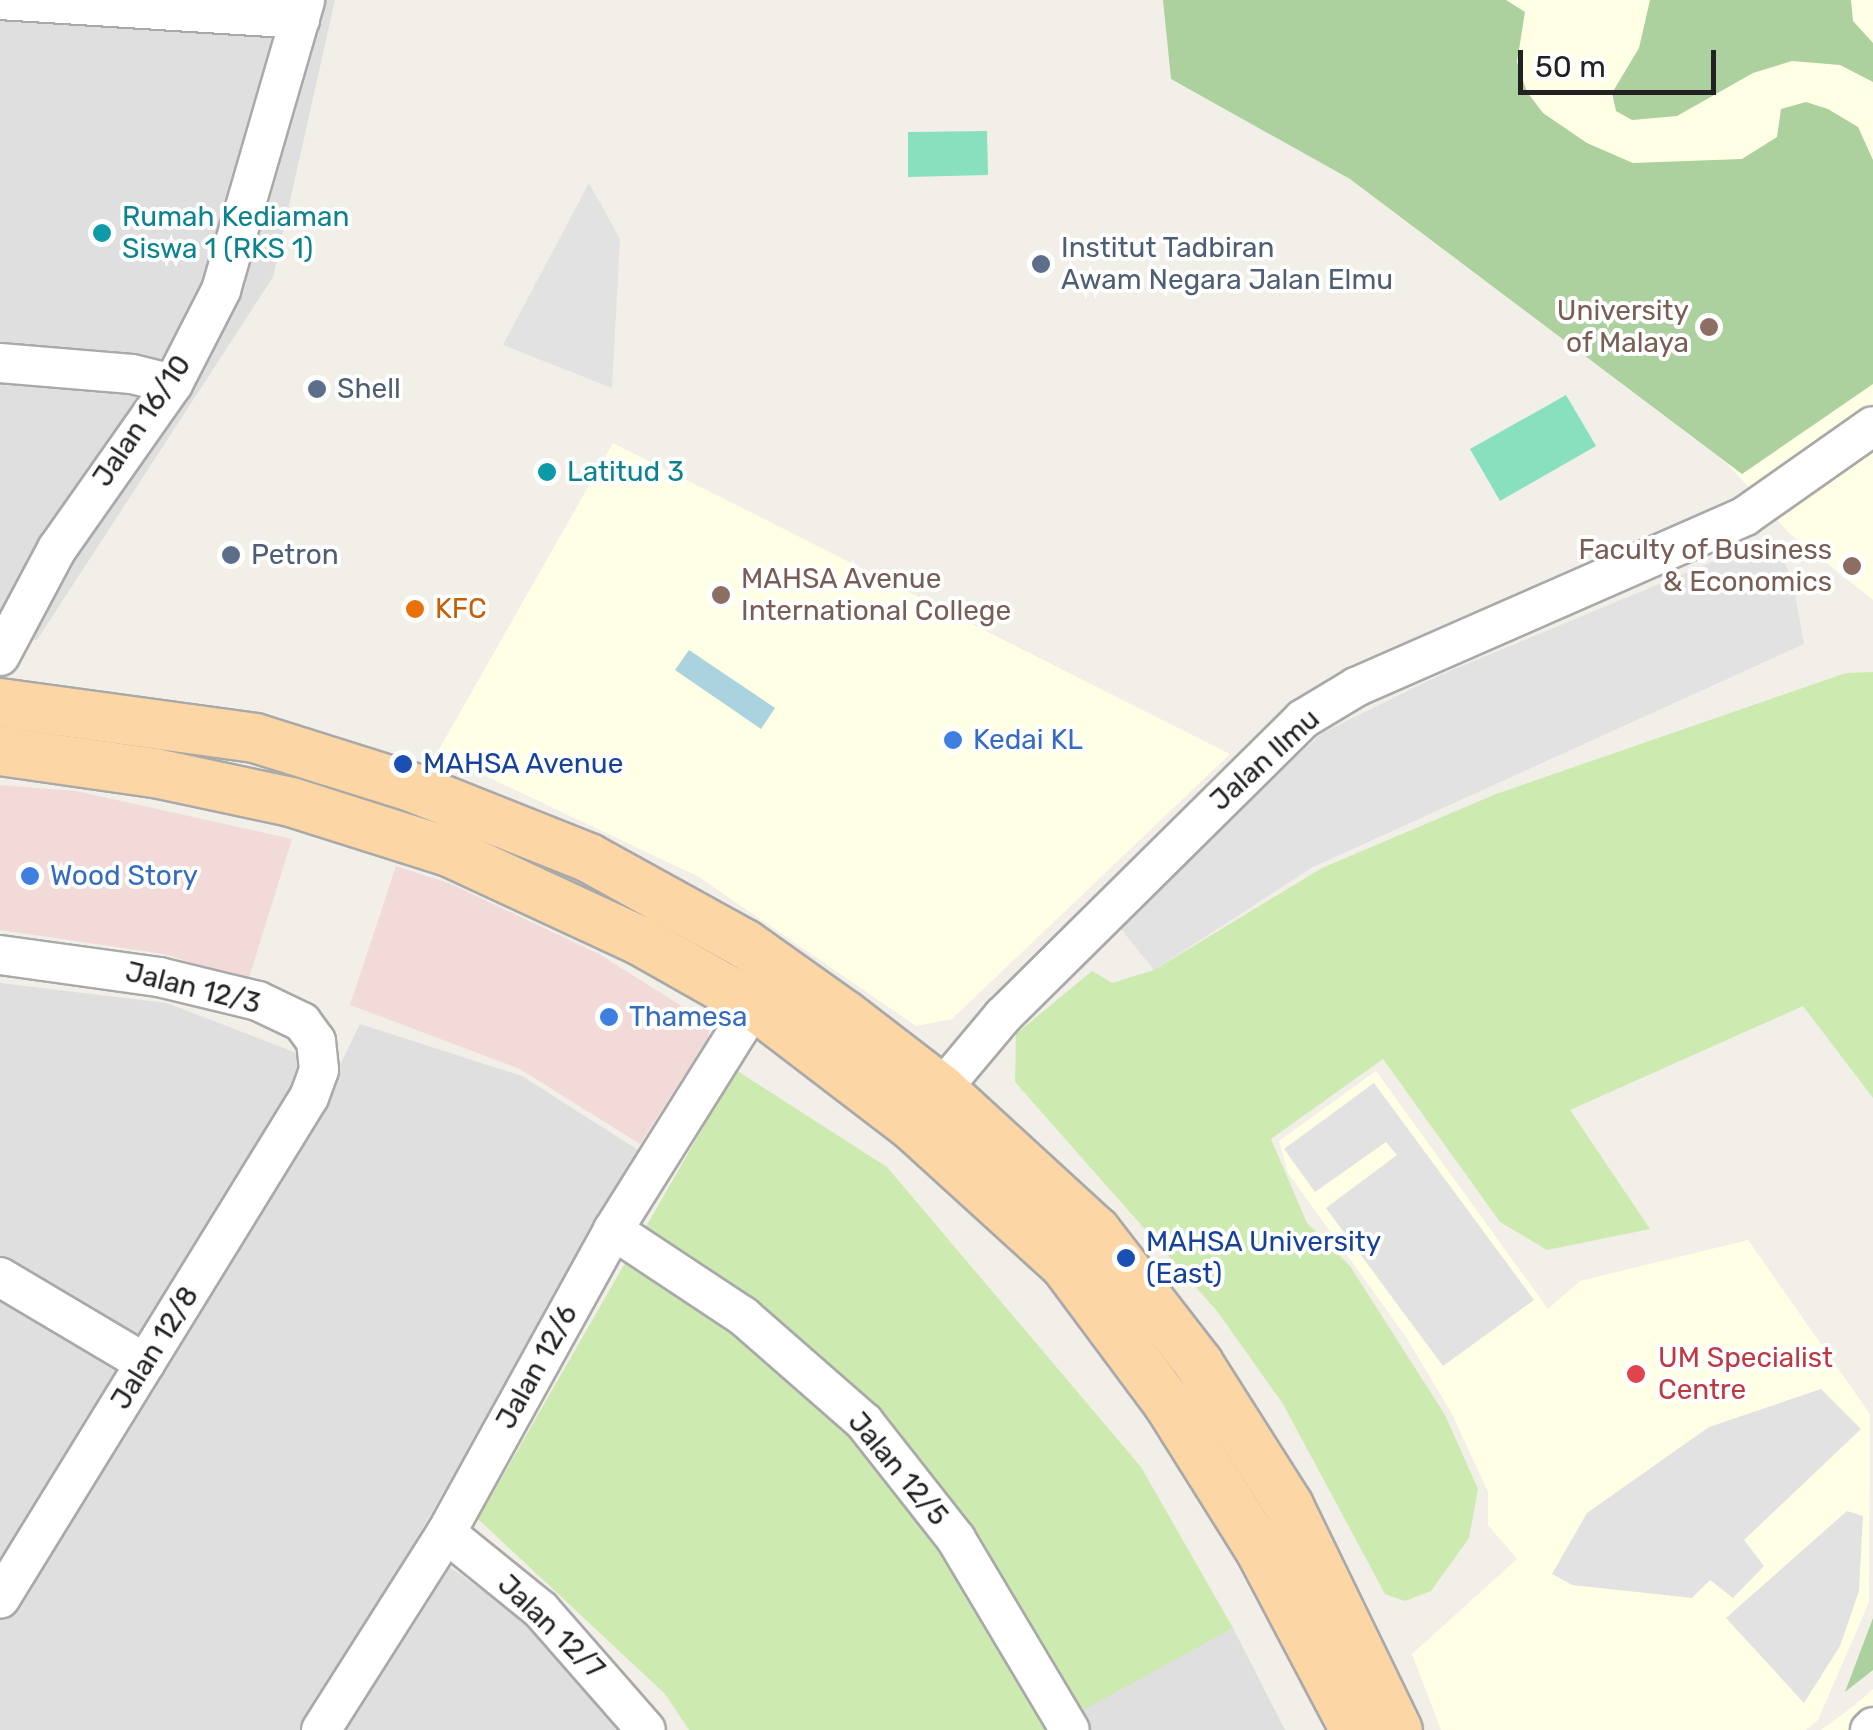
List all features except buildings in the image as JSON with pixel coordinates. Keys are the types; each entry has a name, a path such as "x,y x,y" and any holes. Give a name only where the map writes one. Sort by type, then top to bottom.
{"main road":[{"path":"0,703 255,738 411,787 589,858 745,944 942,1089 1096,1231 1199,1364 1289,1506 1398,1730"},
{"path":"0,751 154,773 292,802 449,852 639,940 754,1005 911,1125 1064,1264 1169,1405 1260,1550 1354,1730"}],"street":[{"path":"0,0 302,9"},
{"name":"Jalan 16/10","path":"0,656 56,549 173,384 220,290 302,9"},
{"path":"0,363 96,369 173,384"},
{"name":"Jalan Ilmu","path":"911,1125 1003,1016 1304,719 1356,688 1768,501 1873,426"},
{"name":"Jalan 12/3","path":"0,955 160,977 258,1001 302,1022 316,1040 319,1070 309,1096"},
{"name":"Jalan 12/6","path":"321,1730 446,1533 613,1230 754,1005"},
{"name":"Jalan 12/8","path":"0,1599 309,1096"},
{"name":"Jalan 12/5","path":"613,1230 743,1316 864,1422 956,1539 1070,1730"},
{"path":"0,1277 145,1364"},
{"name":"Jalan 12/7","path":"446,1533 541,1610 646,1730"}],"shaded area":[{"path":"0,0 335,0 273,277 37,640 0,638"},
{"name":"University of Malaya","path":"1318,0 1873,0 1873,600 1788,532"},
{"path":"589,183 620,239 612,388 503,345"},
{"name":"MAHSA Avenue International College","path":"613,443 1230,754 952,1019 916,1026 699,877 437,753"},
{"path":"1772,537 1792,578 1804,644 1313,867 1154,970 1117,924 1322,733 1438,676"},
{"path":"0,785 76,791 292,839 248,981 164,954 0,930"},
{"path":"396,866 451,884 599,954 710,1024 708,1038 640,1144 520,1069 350,1005"},
{"path":"0,983 167,1003 338,1069 360,1024 522,1076 638,1150 415,1542 525,1621 629,1730 0,1730"},
{"name":"UM Specialist Centre","path":"1376,1071 1548,1309 1580,1281 1748,1240 1870,1414 1869,1602 1818,1720 1806,1730 1441,1730 1412,1654 1517,1559 1488,1525 1488,1492 1451,1412 1406,1337 1288,1173 1279,1141"},
{"path":"1374,1083 1534,1300 1443,1366 1326,1208 1397,1155 1386,1142 1315,1192 1284,1149"},
{"path":"1821,1389 1861,1429 1744,1540 1764,1566 1733,1598 1710,1580 1692,1598 1572,1585 1552,1574 1587,1513 1709,1427"},
{"path":"1847,1511 1863,1516 1859,1591 1840,1646 1804,1703 1726,1618"},
{"path":"1233,1628 1285,1730 1047,1730 1045,1726"},
{"path":"1873,1689 1873,1730 1821,1730 1855,1705"}],"green space":[{"name":"University of Malaya","path":"1163,0 1506,0 1525,12 1517,62 1527,92 1543,113 1587,143 1633,163 1742,159 1777,137 1781,109 1806,102 1828,109 1858,127 1873,160 1873,384 1742,474 1350,179 1171,79"},
{"path":"1650,0 1851,0 1853,21 1873,43 1873,82 1840,65 1792,61 1753,73 1677,116 1632,120 1616,111 1612,93 1639,48"},
{"path":"987,131 988,175 908,177 908,132"},
{"path":"1566,395 1596,446 1500,501 1470,449"},
{"path":"1873,672 1873,1098 1803,1006 1570,1110 1650,1229 1547,1250 1500,1222 1383,1059 1271,1139 1307,1223 1350,1266 1445,1415 1478,1489 1469,1538 1431,1591 1405,1601 1385,1594 1283,1404 1217,1311 1015,1082 1016,1034 1092,971 1112,983 1154,970 1322,868 1496,794 1846,673"},
{"path":"736,1070 887,1167 1141,1467 1233,1628 1047,1730 689,1730 665,1694 478,1519"},
{"path":"1873,1618 1873,1670 1845,1692"}],"water":[{"path":"689,650 775,708 761,729 675,670"}],"place":[{"name":"Rumah Kediaman Siswa 1 (RKS 1)","path":"102,233"},
{"name":"Institut Tadbiran Awam Negara Jalan Elmu","path":"1041,264"},
{"name":"University of Malaya","path":"1709,327"},
{"name":"Shell","path":"317,389"},
{"name":"Latitud 3","path":"547,472"},
{"name":"Petron","path":"231,555"},
{"name":"Faculty of Business & Economics","path":"1852,566"},
{"name":"MAHSA Avenue International College","path":"721,595"},
{"name":"KFC","path":"415,609"},
{"name":"Kedai KL","path":"953,740"},
{"name":"MAHSA Avenue","path":"403,764"},
{"name":"Wood Story","path":"30,876"},
{"name":"Thamesa","path":"609,1017"},
{"name":"MAHSA University (East)","path":"1126,1258"},
{"name":"UM Specialist Centre","path":"1636,1374"}]}
